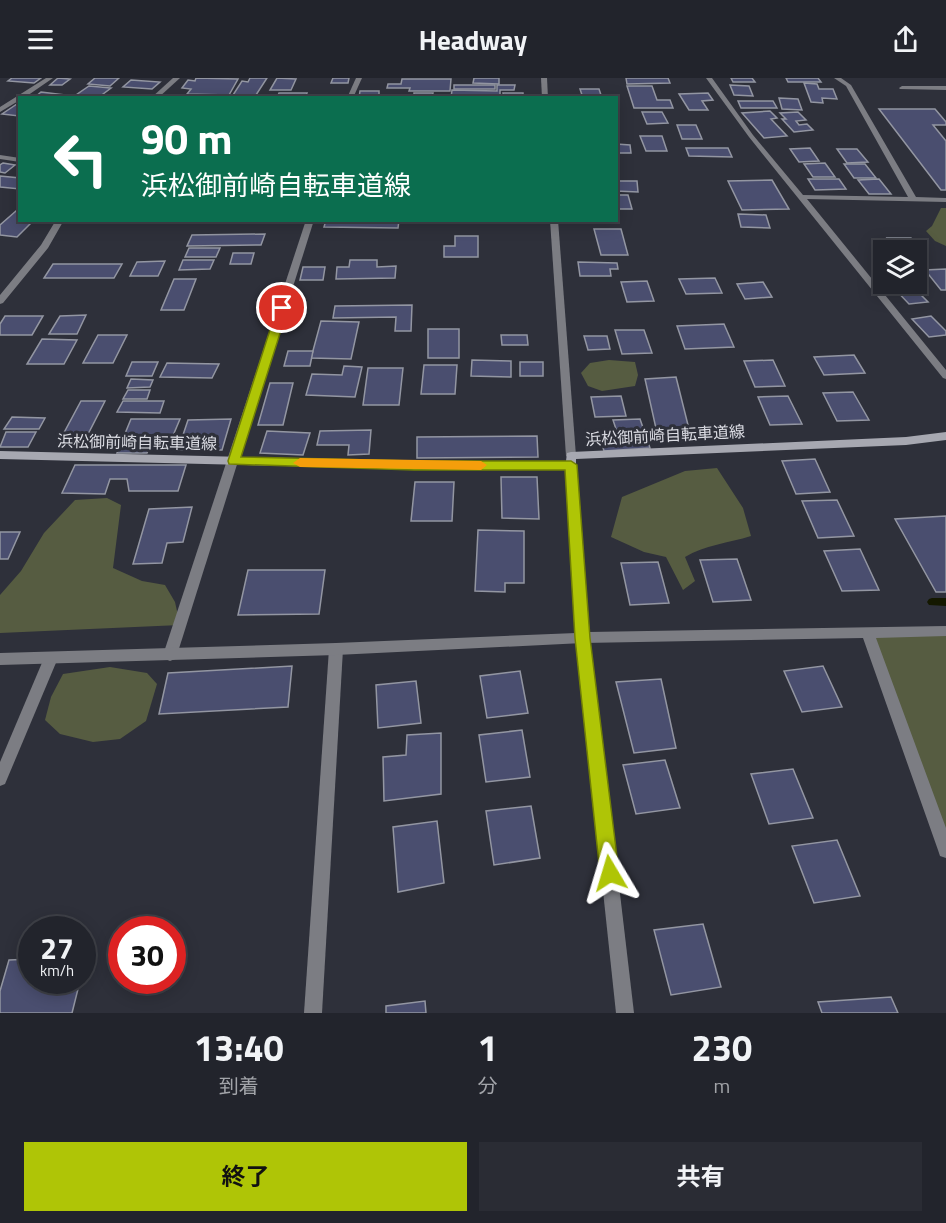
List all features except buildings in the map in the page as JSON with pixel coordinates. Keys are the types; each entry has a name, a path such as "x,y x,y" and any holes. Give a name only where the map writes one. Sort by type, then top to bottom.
{"main road":[{"name":"浜松御前崎自転車道線","path":"0,455 414,465 571,461 906,441 946,436"}],"street":[{"path":"22,96 50,78"},
{"path":"156,96 177,78"},
{"path":"351,96 359,78"},
{"path":"544,78 545,96"},
{"path":"709,78 751,136 946,376"},
{"path":"837,78 848,85 913,199"},
{"path":"921,78 931,88"},
{"path":"902,88 946,88"},
{"path":"0,110 18,98"},
{"path":"0,157 18,160"},
{"path":"802,197 946,200"},
{"path":"0,301 45,246 59,222"},
{"path":"170,655 309,222"},
{"path":"554,222 583,638 626,1013"},
{"path":"0,659 170,655 583,638 946,631"},
{"path":"868,634 946,850"},
{"path":"313,1013 336,649"},
{"path":"0,779 51,658"}],"green space":[{"path":"941,208 946,208 946,246 935,241 926,231 932,226"},
{"path":"609,360 635,362 638,375 635,386 602,391 588,386 581,373 590,363"},
{"path":"717,468 743,508 751,536 708,547 685,557 695,581 683,590 666,557 644,552 611,537 622,497 685,471"},
{"path":"107,498 121,505 113,568 142,581 165,585 175,602 180,625 0,633 0,595 21,571 44,533 75,500"},
{"path":"868,634 946,634 946,836"},
{"path":"110,667 147,673 157,684 146,721 120,739 93,742 60,734 45,720 51,697 63,674"}],"waterway":[{"path":"932,602 946,602"}],"slow traffic":[{"path":"300,463 481,465"}],"route":[{"path":"282,308 234,461 414,465 571,465 583,638 610,873"}]}
